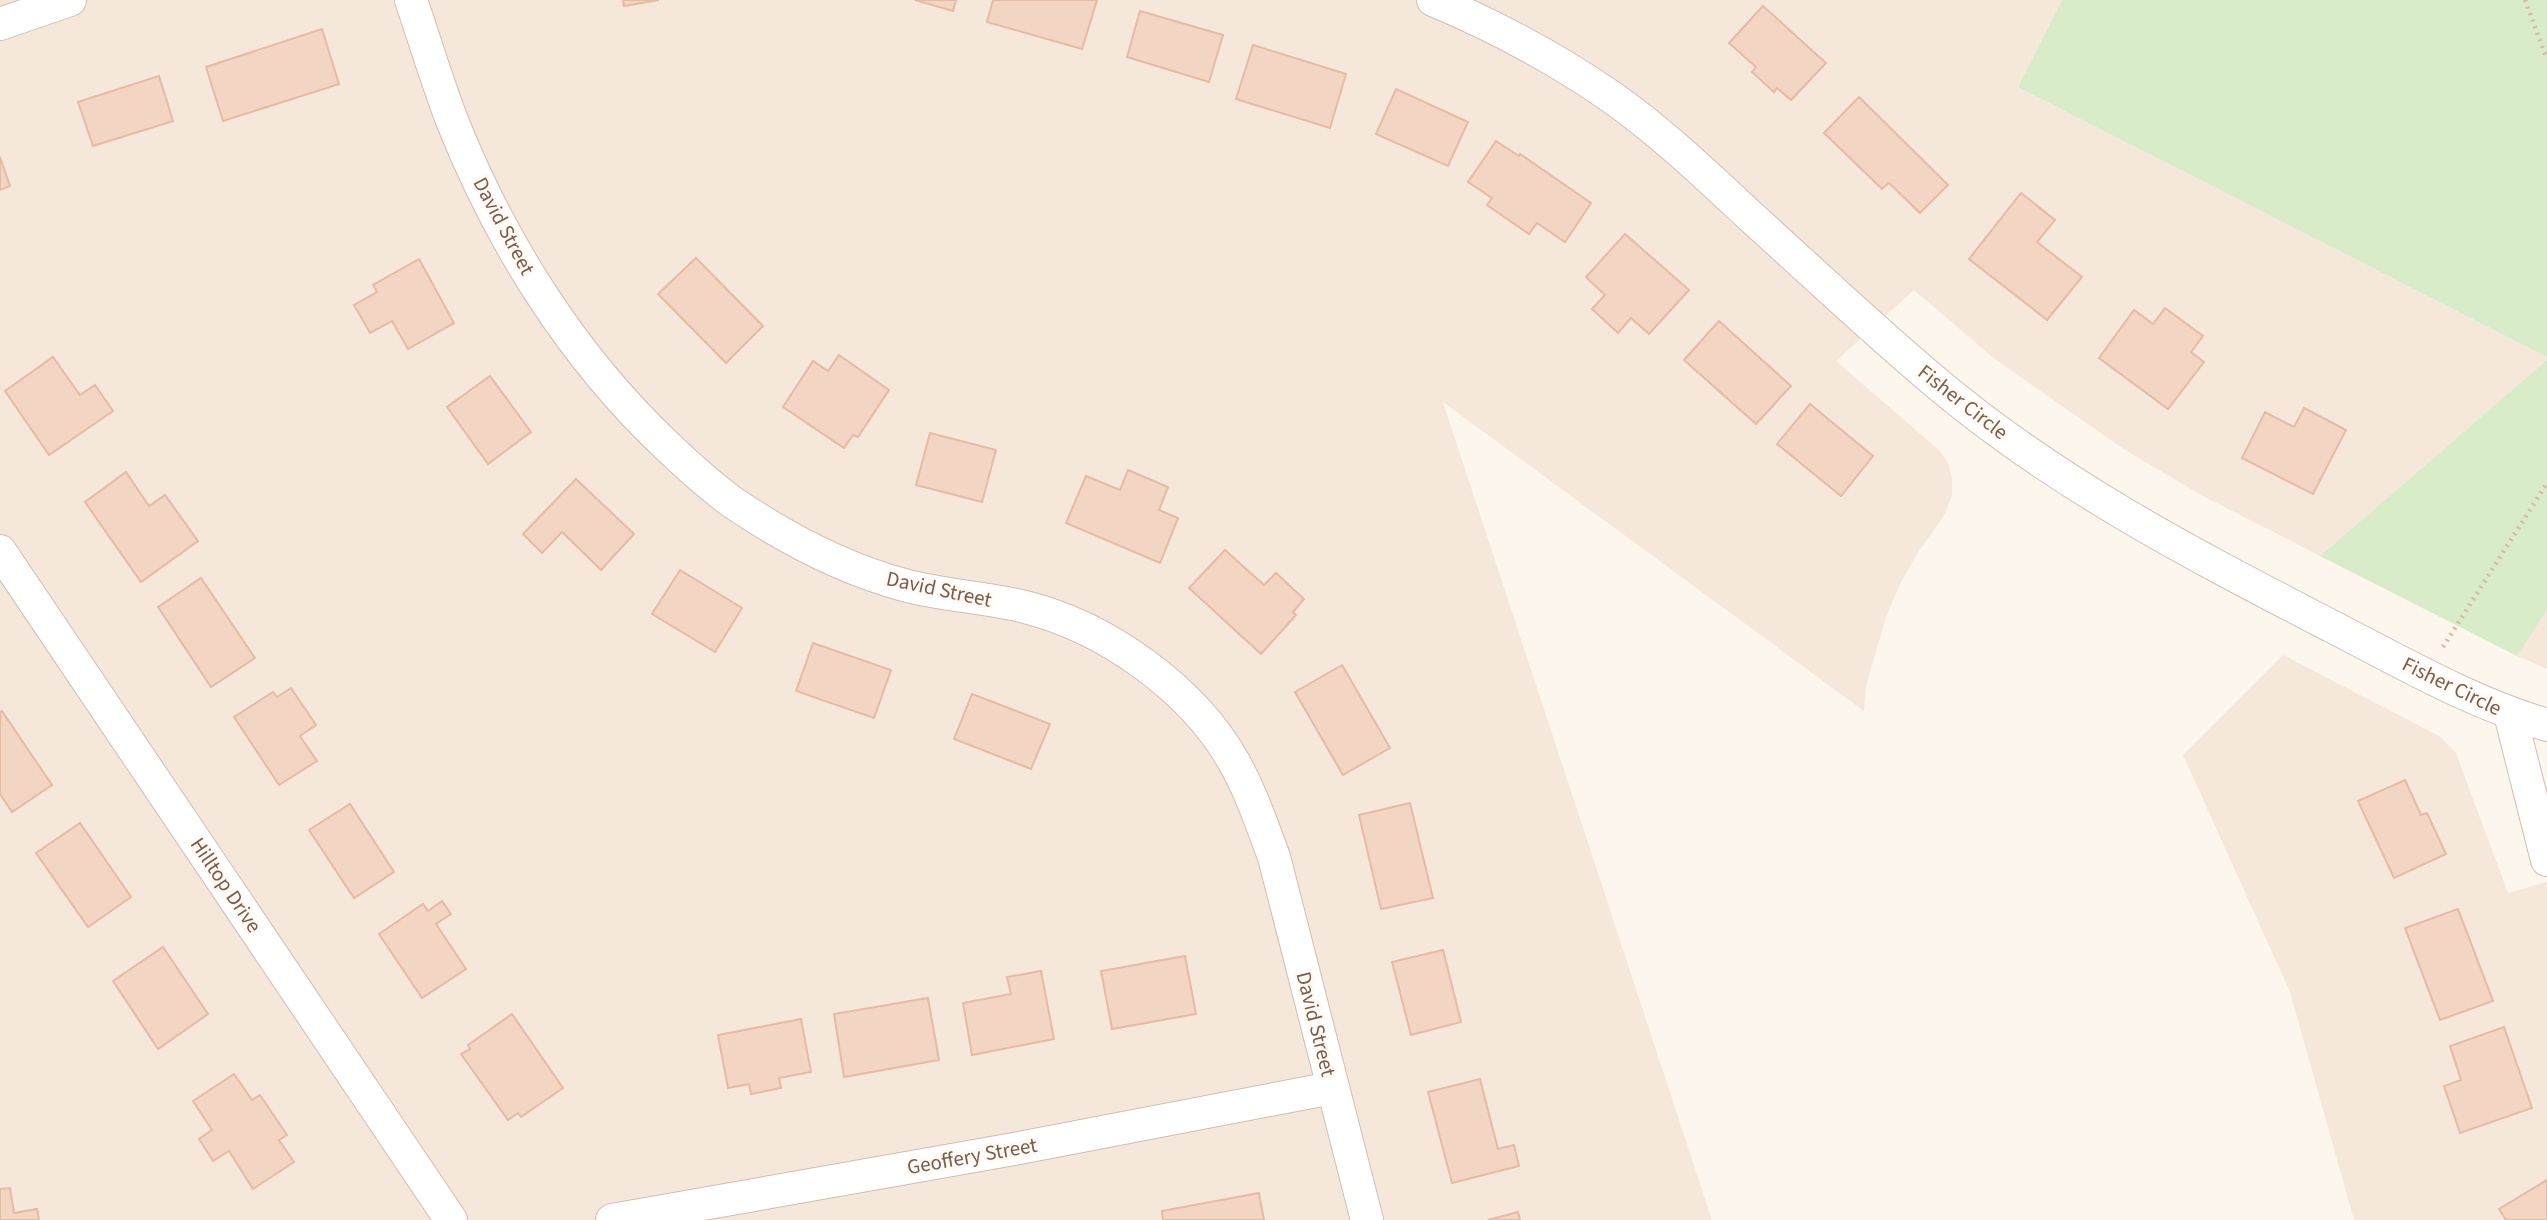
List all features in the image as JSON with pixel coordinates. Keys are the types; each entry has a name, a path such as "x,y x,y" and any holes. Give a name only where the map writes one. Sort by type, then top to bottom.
{"street":[{"path":"0,24 70,0"},
{"name":"David Street","path":"411,0 453,123 491,206 542,296 583,355 628,409 688,466 734,503 789,537 859,571 906,586 1026,607 1092,631 1157,675 1187,700 1212,729 1234,761 1253,800 1274,858 1367,1220"},
{"name":"Fisher Circle","path":"1433,0 1538,52 1613,98 1685,156 1938,384 1983,421 2039,460 2185,551 2426,674 2510,714 2547,725"},
{"name":"Hilltop Drive","path":"0,551 451,1220"},
{"path":"2510,714 2547,860"},
{"name":"Geoffery Street","path":"612,1220 1014,1149 1332,1088"}],"path":[{"path":"2525,0 2547,59"},
{"path":"2426,674 2547,484"}],"shaded area":[{"path":"0,0 2062,0 2018,87 2547,357 2547,360 2320,556 2203,496 2125,450 1996,360 1914,290 1836,361 1939,450 1948,463 1952,478 1952,496 1945,514 1917,554 1886,617 1866,686 1864,711 1443,402 1712,1220 0,1220"},
{"path":"2547,610 2547,669 2517,656"},
{"path":"2283,655 2441,737 2456,753 2508,893 2547,882 2547,1220 2354,1220 2290,992 2183,755"}],"green space":[{"path":"2062,0 2547,0 2547,357 2018,87"},
{"path":"2547,360 2547,610 2517,656 2320,556"}],"building":[{"path":"623,0 659,0 624,6"},
{"path":"915,0 956,0 953,11"},
{"path":"993,0 1097,0 1082,49 987,22"},
{"path":"1763,6 1826,63 1791,100 1777,88 1774,92 1752,72 1756,67 1729,43"},
{"path":"1140,11 1223,35 1209,82 1127,57"},
{"path":"322,29 339,84 223,121 206,67"},
{"path":"1253,45 1346,74 1330,128 1236,99"},
{"path":"159,76 173,121 93,146 78,102"},
{"path":"1396,89 1468,122 1448,166 1376,134"},
{"path":"1859,97 1948,185 1920,213 1889,183 1882,189 1824,133"},
{"path":"1496,141 1519,156 1520,154 1591,203 1565,242 1537,223 1529,234 1487,205 1492,198 1468,182"},
{"path":"0,157 10,186 0,190"},
{"path":"2021,193 2055,220 2037,242 2082,277 2047,320 1969,259"},
{"path":"1625,234 1689,290 1649,334 1631,318 1618,333 1592,309 1605,295 1586,277"},
{"path":"696,258 763,326 726,363 658,294"},
{"path":"419,259 454,323 408,349 392,321 370,333 354,305 377,292 373,285"},
{"path":"2165,308 2203,336 2191,352 2204,362 2168,409 2099,358 2134,310 2153,324"},
{"path":"1719,321 1791,386 1756,424 1684,360"},
{"path":"839,355 889,390 858,437 853,435 844,448 783,407 813,361 828,371"},
{"path":"53,357 80,395 95,385 113,411 49,455 5,391"},
{"path":"490,376 531,432 488,464 447,407"},
{"path":"1810,404 1873,456 1841,496 1777,444"},
{"path":"2304,408 2346,430 2313,494 2242,458 2265,412 2294,427"},
{"path":"930,433 996,450 982,502 916,485"},
{"path":"1128,470 1168,487 1159,510 1178,518 1160,563 1066,523 1086,476 1120,490"},
{"path":"126,472 149,506 165,495 198,541 141,582 85,502"},
{"path":"576,479 634,534 601,570 562,532 542,553 523,534"},
{"path":"1225,550 1264,585 1276,573 1304,599 1293,612 1296,615 1261,654 1189,588"},
{"path":"680,570 742,608 715,652 652,614"},
{"path":"201,578 255,658 211,687 158,607"},
{"path":"813,643 891,670 874,718 796,691"},
{"path":"1342,665 1390,748 1343,775 1295,692"},
{"path":"291,688 316,725 300,736 317,761 279,785 234,717 273,692 277,697"},
{"path":"972,694 1050,724 1031,769 954,739"},
{"path":"2,711 52,785 12,812 0,794"},
{"path":"2405,780 2421,815 2427,813 2446,854 2394,878 2358,801"},
{"path":"1410,803 1433,898 1381,909 1359,815"},
{"path":"350,804 394,872 354,898 309,830"},
{"path":"80,823 131,897 88,927 36,853"},
{"path":"442,901 451,914 436,924 466,969 422,998 379,934 423,904 428,911"},
{"path":"2458,909 2493,1001 2440,1020 2405,928"},
{"path":"163,947 208,1014 158,1049 113,981"},
{"path":"1443,950 1461,1022 1411,1035 1392,962"},
{"path":"1185,956 1196,1014 1112,1029 1101,971"},
{"path":"1041,971 1054,1039 972,1055 963,1003 1011,994 1007,977"},
{"path":"928,998 939,1060 844,1077 834,1014"},
{"path":"512,1014 563,1088 521,1117 518,1113 508,1120 461,1054 470,1049 468,1045"},
{"path":"801,1019 811,1072 779,1078 781,1088 751,1094 749,1084 728,1088 718,1035"},
{"path":"2504,1027 2532,1108 2460,1133 2444,1086 2461,1080 2450,1046"},
{"path":"234,1074 252,1100 260,1095 287,1135 279,1140 294,1162 253,1189 229,1151 213,1161 199,1139 212,1130 193,1101"},
{"path":"1480,1079 1498,1149 1514,1145 1519,1166 1452,1183 1428,1092"},
{"path":"2547,1180 2547,1220 2506,1220 2499,1209"},
{"path":"10,1188 14,1213 37,1209 39,1220 0,1220 0,1189"},
{"path":"1259,1193 1264,1220 1163,1220 1162,1211"},
{"path":"1518,1212 1520,1220 1488,1220"}]}
